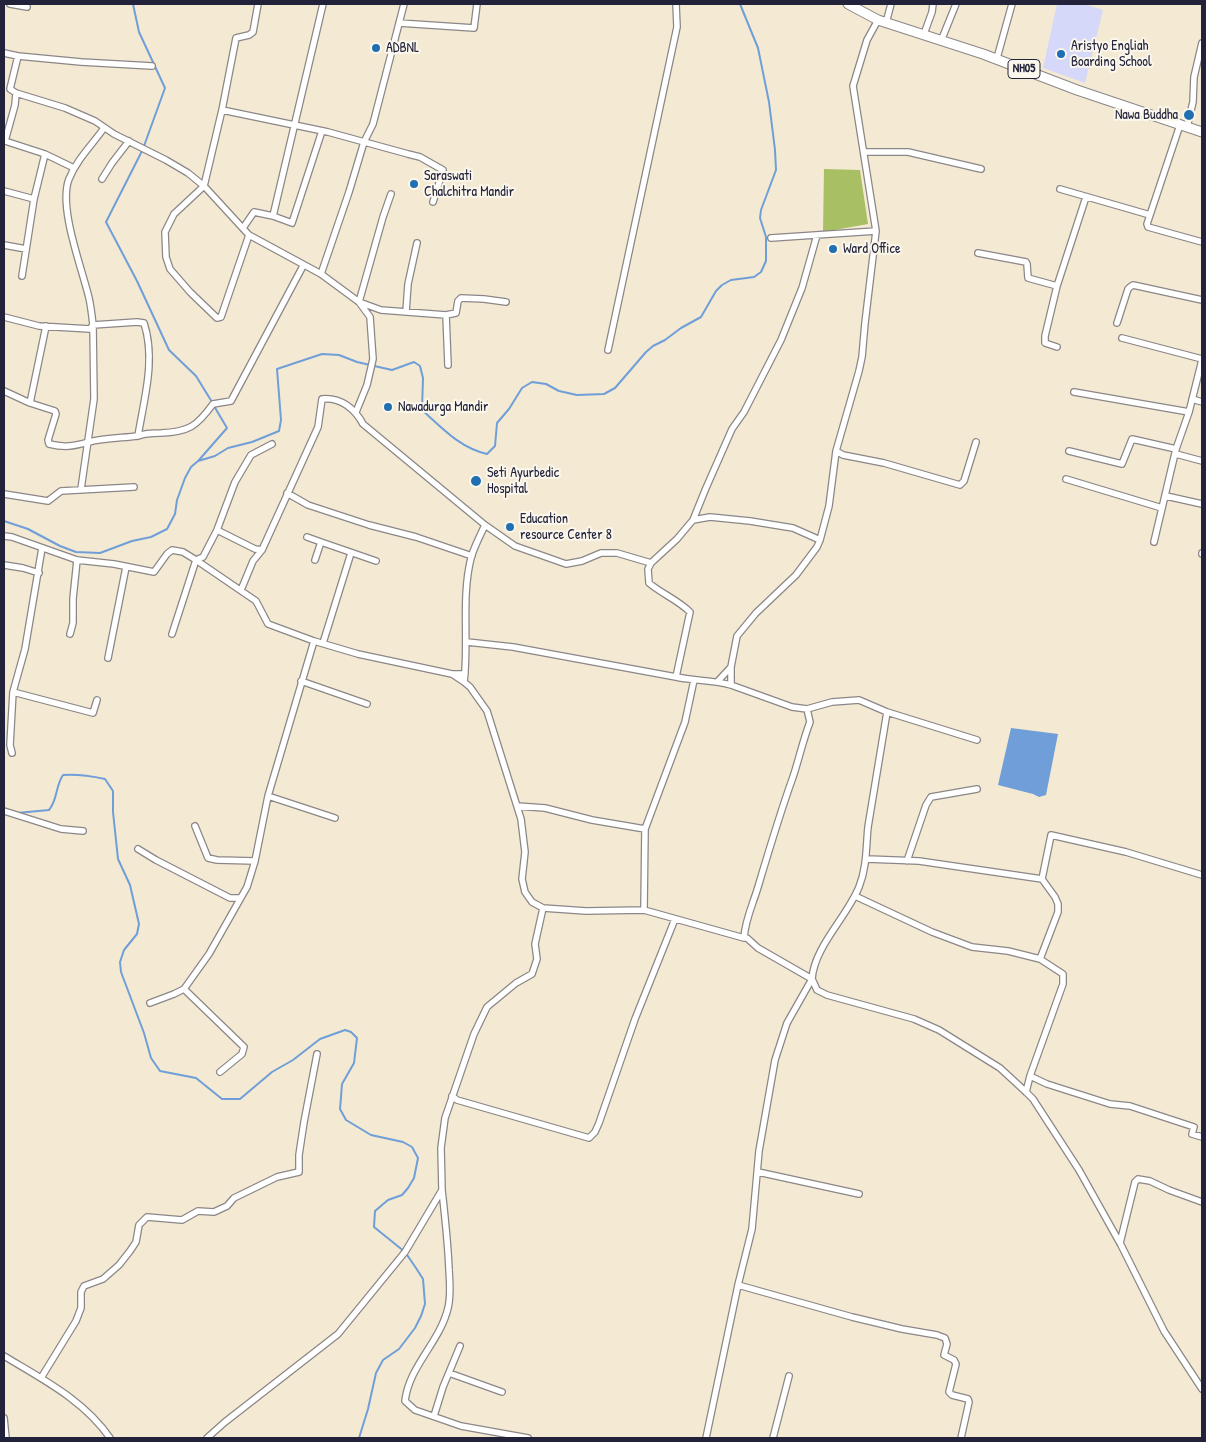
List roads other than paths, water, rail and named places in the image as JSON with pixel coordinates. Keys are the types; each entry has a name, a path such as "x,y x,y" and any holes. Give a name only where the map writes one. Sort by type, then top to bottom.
{"main road":[{"name":"NH05","path":"848,4 882,22 997,58 1077,90 1202,132"}],"street":[{"path":"10,4 26,7"},
{"path":"249,235 221,317 217,318 170,269 166,257 164,232 174,214 204,186 222,110 236,38 253,32 258,4"},
{"path":"273,216 323,4"},
{"path":"321,274 364,142 372,124 404,4"},
{"path":"399,23 474,28 477,4"},
{"path":"608,350 677,27 676,4"},
{"path":"731,685 731,667 737,636 756,613 796,575 817,547 829,506 836,451 855,388 862,357 876,231 853,86 867,40 882,22 891,4"},
{"path":"924,34 933,4"},
{"path":"941,41 956,4"},
{"path":"997,58 1012,4"},
{"path":"1202,43 1194,77 1193,102 1147,224 1148,226 1202,242"},
{"path":"4,53 81,62 152,66"},
{"path":"18,56 10,89 16,93 65,108 95,121 104,128 166,160 204,186 249,235 303,266 321,274 359,302 381,310 446,315 456,313 458,301 461,298 506,302"},
{"path":"16,93 15,105 5,141 45,154 74,168"},
{"path":"222,110 294,125 420,157 443,170 433,202"},
{"path":"81,489 94,399 93,325 90,300 66,201 68,181 74,168 104,128"},
{"path":"243,228 254,212 292,223 322,132"},
{"path":"102,179 112,162 130,141"},
{"path":"864,152 908,152 981,169"},
{"path":"22,276 34,199 45,154"},
{"path":"1060,189 1150,215"},
{"path":"4,191 34,199"},
{"path":"359,302 391,194"},
{"path":"1058,347 1045,343 1044,340 1058,286 1086,197"},
{"path":"771,238 876,231"},
{"path":"676,676 690,612 649,583 648,569 650,563 677,539 693,520 732,429 744,412 781,340 802,288 817,235"},
{"path":"406,312 408,284 417,243"},
{"path":"4,245 26,249"},
{"path":"978,253 1026,262 1028,278 1058,286"},
{"path":"4,391 56,412 52,432 48,440 49,444 65,447 77,446 88,442 172,433 191,427 200,422 213,404 231,402 303,266"},
{"path":"1118,323 1128,289 1133,285 1202,300"},
{"path":"356,412 367,385 373,359 370,317 359,302"},
{"path":"446,315 448,365"},
{"path":"4,317 46,326 90,329 93,325 140,322 145,325 150,364 145,404 138,436"},
{"path":"30,403 46,326"},
{"path":"1122,338 1202,360 1189,412 1176,452 1154,542"},
{"path":"1074,392 1189,412"},
{"path":"241,590 253,561 262,550 318,427 322,399 341,401 356,412 363,424 485,525 514,546 566,564 582,561 601,553 617,553 650,563"},
{"path":"1192,399 1202,402"},
{"path":"1069,451 1122,464 1132,438 1202,461"},
{"path":"836,451 843,455 884,463 960,485 964,481 976,442"},
{"path":"172,634 196,560 203,557 235,482 251,455 272,444"},
{"path":"1066,478 1162,508"},
{"path":"4,494 48,501 61,491 134,487"},
{"path":"287,493 308,505 369,525 416,537 472,556"},
{"path":"1166,496 1202,504"},
{"path":"693,520 710,517 750,521 793,528 820,540"},
{"path":"464,682 467,642 465,601 472,556 485,525"},
{"path":"216,530 255,549 262,550"},
{"path":"4,536 12,537 77,560 154,572 172,550 183,552 256,601 268,624 314,641 366,656 452,674 465,674"},
{"path":"307,537 376,562"},
{"path":"314,560 321,542"},
{"path":"12,753 10,745 14,692 25,649 42,548"},
{"path":"323,643 351,553"},
{"path":"70,634 77,560"},
{"path":"4,565 39,573"},
{"path":"108,658 126,567"},
{"path":"150,1002 184,989 231,917 246,887 255,860 268,796 314,641"},
{"path":"467,642 514,647 694,680 718,681 792,707 807,709 832,702 859,700 887,712 977,740"},
{"path":"718,681 731,667"},
{"path":"452,674 470,687 487,711 521,819 525,852 522,879 525,892 532,902 542,908 586,911 644,910 747,938 758,948 812,979 817,990 827,995 914,1019 939,1030 1000,1068 1026,1092 1038,1107 1080,1170 1120,1243 1164,1331 1202,1389"},
{"path":"644,910 645,829 686,722 694,680"},
{"path":"302,682 366,704"},
{"path":"14,692 92,713 97,700"},
{"path":"744,938 745,926 752,909 769,847 778,826 784,799 810,722 807,709"},
{"path":"706,1438 738,1285 752,1229 759,1150 775,1060 787,1023 812,979 820,952 855,896 861,881 867,859 868,826 887,712"},
{"path":"907,861 926,805 931,797 977,789"},
{"path":"268,796 334,818"},
{"path":"517,806 545,808 592,820 645,829"},
{"path":"4,811 61,829 83,831"},
{"path":"195,826 208,858 217,860 255,860"},
{"path":"1040,959 1058,912 1058,904 1042,879 1051,835 1126,852 1202,875"},
{"path":"138,848 156,860 230,898 239,898"},
{"path":"867,859 907,861 1042,879"},
{"path":"855,896 932,932 972,947 1008,951 1040,959 1063,974 1063,984 1026,1092"},
{"path":"528,1438 461,1426 415,1410 405,1401 410,1380 438,1333 448,1309 450,1291 442,1190 441,1148 445,1118 474,1034 487,1006 516,983 532,974 537,959 535,944 542,908"},
{"path":"452,1096 457,1100 589,1138 595,1132 599,1123 635,1019 675,919"},
{"path":"184,989 244,1047 242,1054 220,1072"},
{"path":"41,1378 76,1321 81,1308 81,1292 84,1286 103,1279 119,1265 136,1242 140,1225 147,1217 182,1220 198,1211 214,1212 227,1206 234,1198 277,1177 299,1172 299,1155 304,1122 317,1054"},
{"path":"1030,1076 1047,1084 1110,1104 1130,1106 1194,1127 1192,1134 1202,1137"},
{"path":"758,1172 859,1194"},
{"path":"1120,1243 1135,1182 1138,1179 1150,1181 1202,1202"},
{"path":"207,1438 232,1416 338,1334 398,1261 442,1190"},
{"path":"738,1285 852,1317 945,1338 947,1344 944,1355 954,1360 956,1364 949,1392 952,1395 968,1399 969,1402 961,1438"},
{"path":"434,1416 460,1346"},
{"path":"4,1356 66,1393 102,1426 110,1438"},
{"path":"449,1373 502,1392"},
{"path":"774,1438 789,1376"},
{"path":"4,1418 6,1438"}],"water":[{"path":"1011,728 1058,734 1046,795 1039,797 998,785"}],"waterway":[{"path":"133,4 139,32 165,88 144,146"},
{"path":"4,521 28,529 60,546 76,552 100,553 132,541 151,537 167,529 175,514 177,500 191,467 198,461 215,456 228,448 252,442 279,431 281,420 277,369 322,354 339,355 357,362 392,370 414,362 420,366 423,378 422,410 460,442 487,454 495,446 497,423 509,409 522,388 532,382 546,384 559,391 577,395 604,394 615,388 653,346 701,317 716,291 722,285 731,280 754,277 761,272 766,261 766,237 760,218 761,210 776,170 775,150 769,102 758,48 740,4"},
{"path":"142,151 106,222 137,281 169,350 196,376 212,402"},
{"path":"199,460 227,428 214,406"},
{"path":"17,813 49,810 54,802 63,775 105,779 113,791 113,812 118,859 130,885 139,924 137,934 124,950 120,962 121,972 144,1033 151,1058 160,1071 196,1078 222,1099 240,1099 272,1072 293,1060 320,1039 345,1030 351,1032 357,1038 354,1063 342,1084 340,1109 346,1120 371,1135 403,1142 412,1147 418,1158 414,1178 408,1188 402,1195 388,1200 375,1211 374,1227 405,1252 416,1268 423,1279 425,1304 415,1328 399,1349 383,1360 376,1373 359,1438"}],"place":[{"name":"ADBNL","path":"376,48"},
{"name":"Aristyo Engliah Boarding School","path":"1061,54"},
{"name":"Nawa Buddha","path":"1189,115"},
{"name":"Saraswati Chalchitra Mandir","path":"414,184"},
{"name":"Ward Office","path":"833,249"},
{"name":"Nawadurga Mandir","path":"388,407"},
{"name":"Seti Ayurbedic Hospital","path":"476,481"},
{"name":"Education resource Center 8","path":"510,527"}]}
